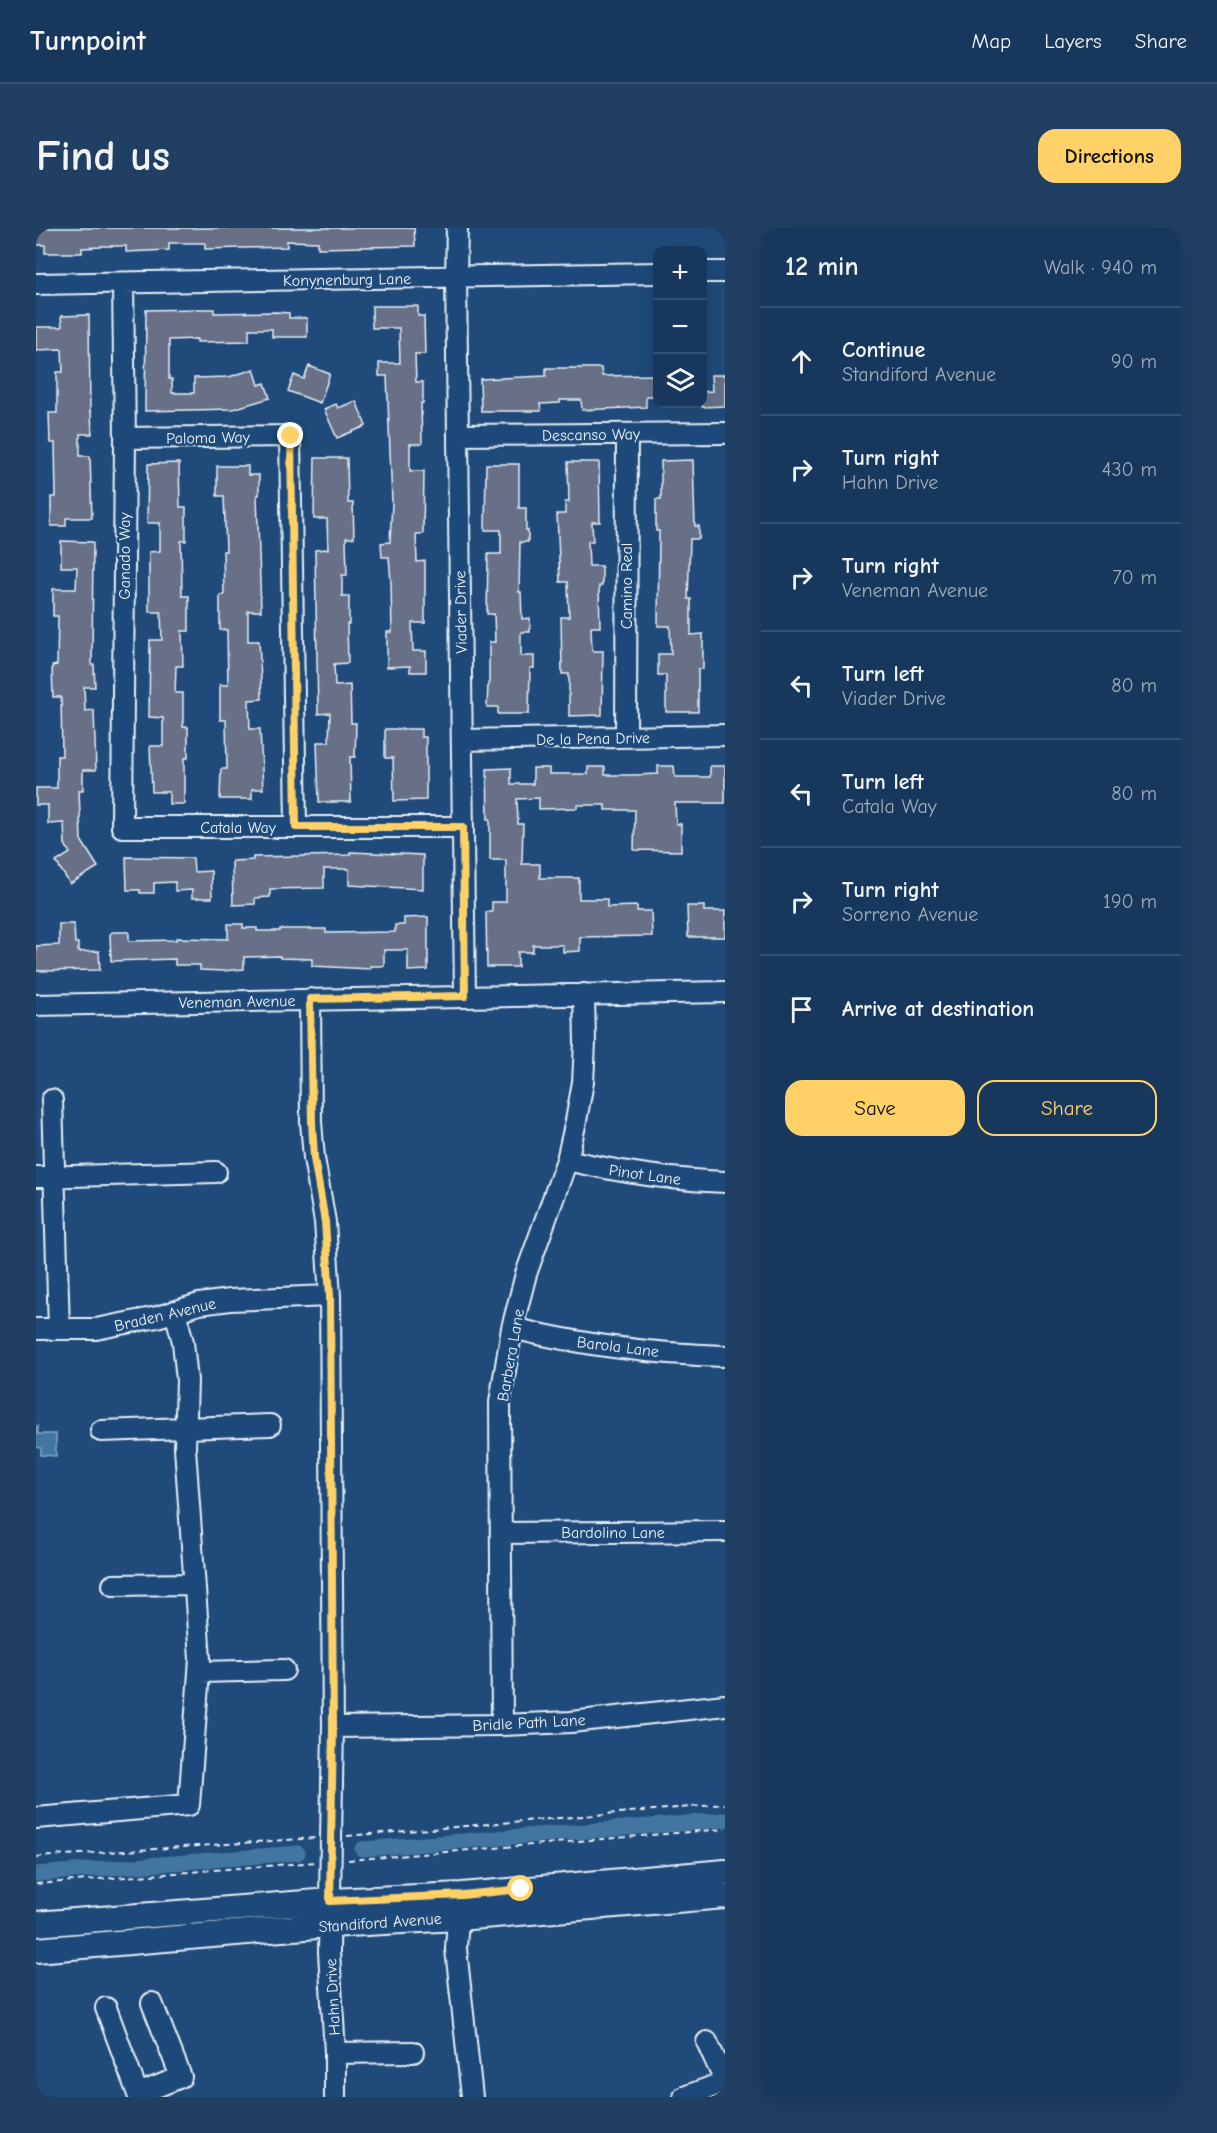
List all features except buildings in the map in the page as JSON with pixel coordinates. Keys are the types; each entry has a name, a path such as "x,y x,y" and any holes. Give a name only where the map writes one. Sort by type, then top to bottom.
{"main road":[{"name":"Standiford Avenue","path":"36,1924 330,1901 462,1895 725,1872"},
{"name":"Standiford Avenue","path":"36,1950 329,1925 458,1918 725,1896"}],"street":[{"name":"Viader Drive","path":"457,228 465,996"},
{"path":"707,272 725,272"},
{"name":"Konynenburg Lane","path":"36,284 653,273"},
{"name":"Ganado Way","path":"122,827 125,438 123,284"},
{"name":"Descanso Way","path":"458,435 725,433"},
{"name":"Camino Real","path":"626,737 627,434"},
{"name":"Paloma Way","path":"125,438 291,436 296,827"},
{"name":"De la Pena Drive","path":"462,740 725,735"},
{"name":"Catala Way","path":"122,827 463,827"},
{"name":"Veneman Avenue","path":"36,1005 725,992"},
{"name":"Barbera Lane","path":"502,1725 500,1402 512,1328 526,1274 567,1160 576,1121 585,1043 584,994"},
{"name":"Hahn Drive","path":"310,999 314,1158 325,1222 330,1296 333,1727 329,1925 335,2097"},
{"path":"52,1100 45,1177 59,1329"},
{"name":"Pinot Lane","path":"567,1160 641,1175 725,1182"},
{"path":"45,1177 216,1172"},
{"name":"Braden Avenue","path":"36,1329 96,1329 199,1304 230,1300 330,1296"},
{"path":"36,1818 189,1805 200,1659 185,1448 187,1380 183,1342 175,1311"},
{"name":"Barola Lane","path":"512,1328 622,1348 725,1356"},
{"path":"101,1431 270,1425"},
{"name":"Bardolino Lane","path":"501,1533 725,1531"},
{"path":"113,1585 194,1584"},
{"path":"199,1672 284,1670"},
{"name":"Bridle Path Lane","path":"333,1727 571,1722 725,1705"},
{"path":"458,1918 456,1949 472,2097"},
{"path":"106,2008 139,2095 181,2077 152,2003"},
{"path":"684,2097 725,2082 707,2042"},
{"path":"335,2053 413,2052"}],"path":[{"path":"36,1857 332,1837 725,1804"},
{"path":"36,1884 725,1829"}],"water":[{"path":"36,1426 38,1426 38,1434 56,1434 56,1456 41,1455 41,1448 36,1447"}],"waterway":[{"path":"362,1849 725,1820"},
{"path":"36,1874 298,1853"}],"route":[{"path":"291,436 296,827 463,827 465,996 310,999 314,1158 325,1222 330,1296 333,1727 330,1901 462,1895 521,1889"}]}
